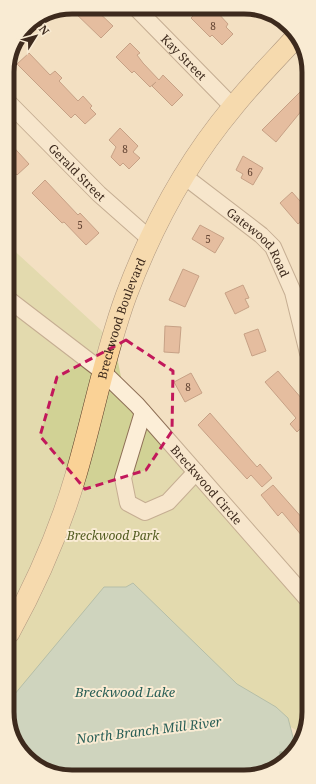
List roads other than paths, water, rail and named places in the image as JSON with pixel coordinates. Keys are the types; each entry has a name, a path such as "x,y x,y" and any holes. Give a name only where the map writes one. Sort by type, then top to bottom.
{"main road":[{"name":"Breckwood Boulevard","path":"14,623 39,572 63,514 80,460 102,371 125,298 151,240 184,176 233,107 293,41"}],"street":[{"name":"Kay Street","path":"142,14 233,107"},
{"name":"Gerald Street","path":"14,108 99,194 151,240"},
{"name":"Gatewood Road","path":"184,176 261,235 273,247 293,292 302,329"},
{"name":"Breckwood Circle","path":"14,304 102,371 143,412 302,594"},
{"path":"143,412 123,478 128,503 145,512 168,502 196,472"}],"water":[{"name":"Breckwood Lake","path":"133,583 237,684 276,707 288,718 294,741 282,756 266,766 252,770 72,770 60,769 46,764 28,750 18,734 14,720 14,695 104,587 126,587"}],"park label":[{"name":"Breckwood Park","path":"113,535"}],"water label":[{"name":"North Branch Mill River","path":"149,730"}]}
